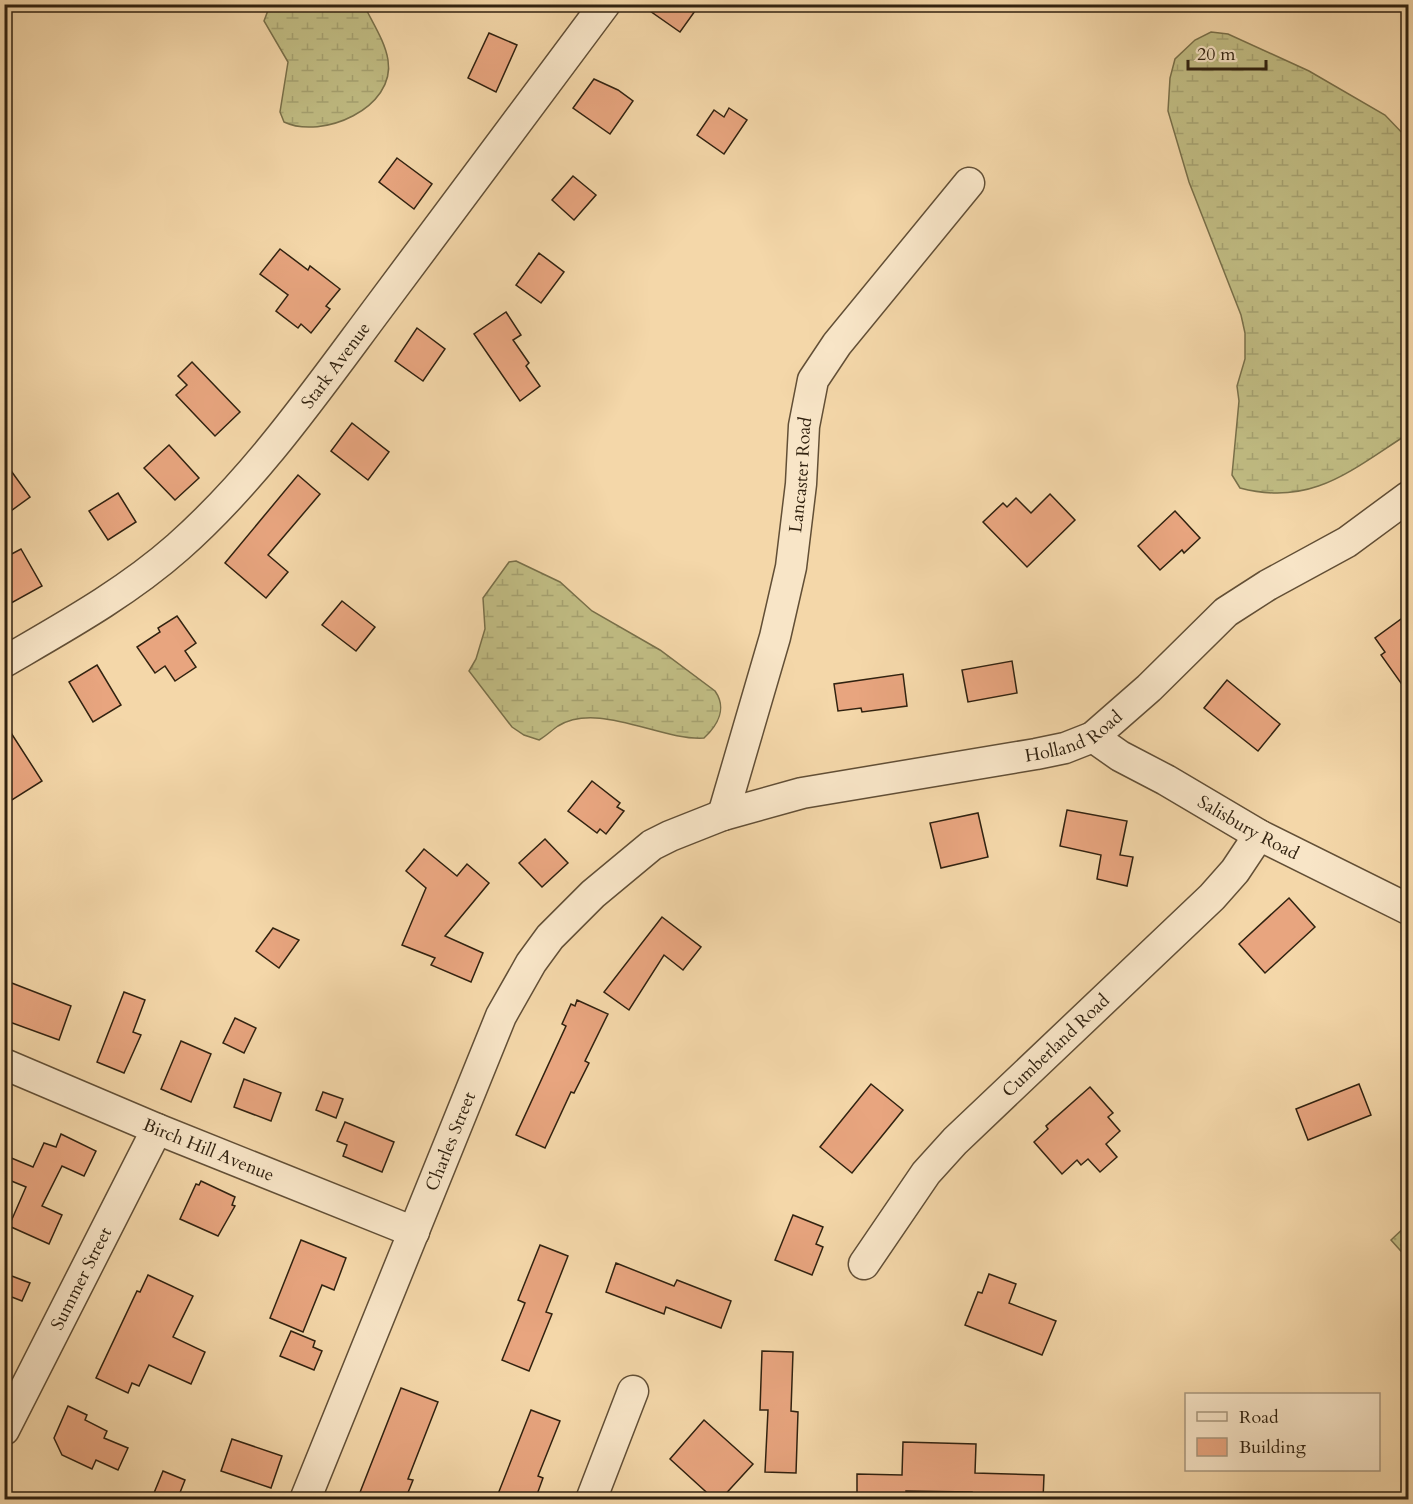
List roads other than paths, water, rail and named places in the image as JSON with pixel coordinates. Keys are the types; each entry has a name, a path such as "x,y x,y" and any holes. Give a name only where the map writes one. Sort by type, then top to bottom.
{"street":[{"name":"Stark Avenue","path":"4,662 92,610 152,569 208,518 247,477 343,356 605,4"},
{"name":"Lancaster Road","path":"723,815 775,638 791,567 801,484 804,426 813,380 837,344 969,183"},
{"name":"Holland Road","path":"670,836 723,815 801,793 1036,754 1065,748 1093,737 1149,688 1226,612 1269,585 1347,542 1408,497"},
{"name":"Salisbury Road","path":"1093,737 1120,756 1166,780 1259,835 1408,909"},
{"name":"Cumberland Road","path":"864,1264 926,1173 955,1141 1212,897 1235,871 1259,835"},
{"name":"Charles Street","path":"304,1500 501,1016 535,956 550,937 593,894 652,845 670,836"},
{"name":"Birch Hill Avenue","path":"4,1064 157,1130 414,1232"},
{"name":"Summer Street","path":"4,1430 157,1130"},
{"path":"591,1500 633,1391"}]}
